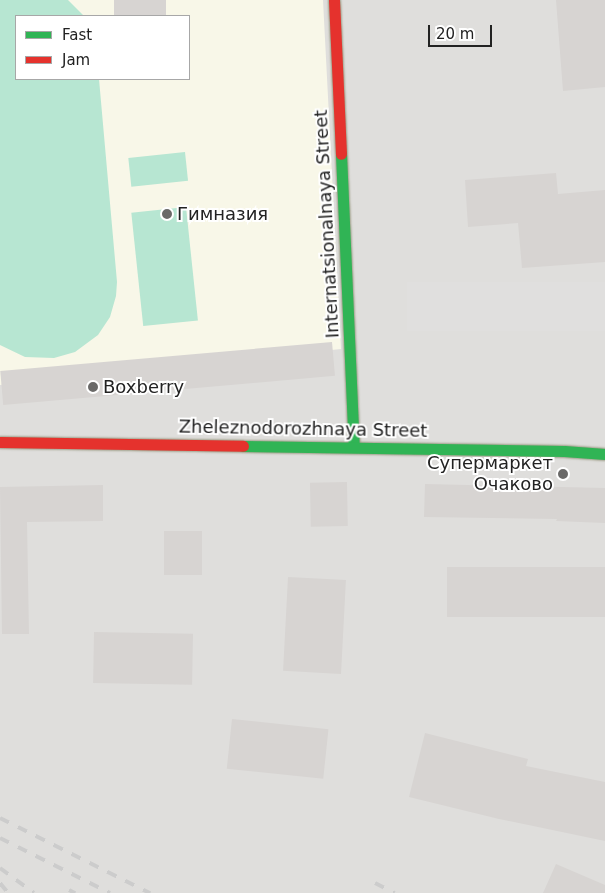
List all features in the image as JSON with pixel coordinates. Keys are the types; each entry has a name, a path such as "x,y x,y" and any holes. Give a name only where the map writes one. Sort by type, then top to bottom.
{"main road":[{"name":"Internatsionalnaya Street","path":"334,0 354,447"},
{"name":"Zheleznodorozhnaya Street","path":"0,442 354,447 368,443 605,454"}],"shaded area":[{"path":"0,0 605,0 605,893 0,893"},
{"name":"Гимназия","path":"0,0 323,0 341,349 0,385"},
{"path":"407,282 605,282 605,331 407,331"}],"green space":[{"path":"0,0 68,0 83,15 15,15 15,80 99,80 117,282 116,296 110,317 98,335 75,352 54,358 25,357 0,345"},
{"path":"185,152 188,181 131,187 128,158"},
{"path":"186,207 198,320 143,326 131,213"}],"building":[{"path":"114,0 166,0 166,15 114,15"},
{"path":"556,0 605,0 605,87 563,91"},
{"path":"556,173 558,194 605,190 605,262 522,268 518,223 468,227 465,180"},
{"path":"332,342 335,376 3,405 0,371"},
{"path":"347,482 348,526 311,527 310,483"},
{"path":"425,484 605,488 605,523 556,521 557,519 424,517"},
{"path":"103,485 103,521 27,522 29,634 2,634 0,487"},
{"path":"164,531 202,531 202,575 164,575"},
{"path":"447,567 605,567 605,617 447,617"},
{"path":"288,577 346,580 341,674 283,671"},
{"path":"94,632 193,634 192,685 93,683"},
{"path":"232,719 328,729 323,779 227,769"},
{"path":"425,733 528,759 526,766 605,782 605,841 499,819 409,797"},
{"path":"556,864 605,885 605,893 543,893"}],"railway":[{"path":"0,818 150,893"},
{"path":"0,838 110,893"},
{"path":"0,868 34,893"},
{"path":"0,883 8,893"},
{"path":"375,883 395,893"},
{"path":"69,890 75,893"}],"traffic: fast":[{"path":"341,154 354,447"},
{"path":"243,446 564,451 605,454"}],"traffic: jam":[{"path":"334,0 341,154"},
{"path":"0,442 243,446"}],"place":[{"name":"Гимназия","path":"167,214"},
{"name":"Boxberry","path":"93,387"},
{"name":"Супермаркет Очаково","path":"563,474"}]}
